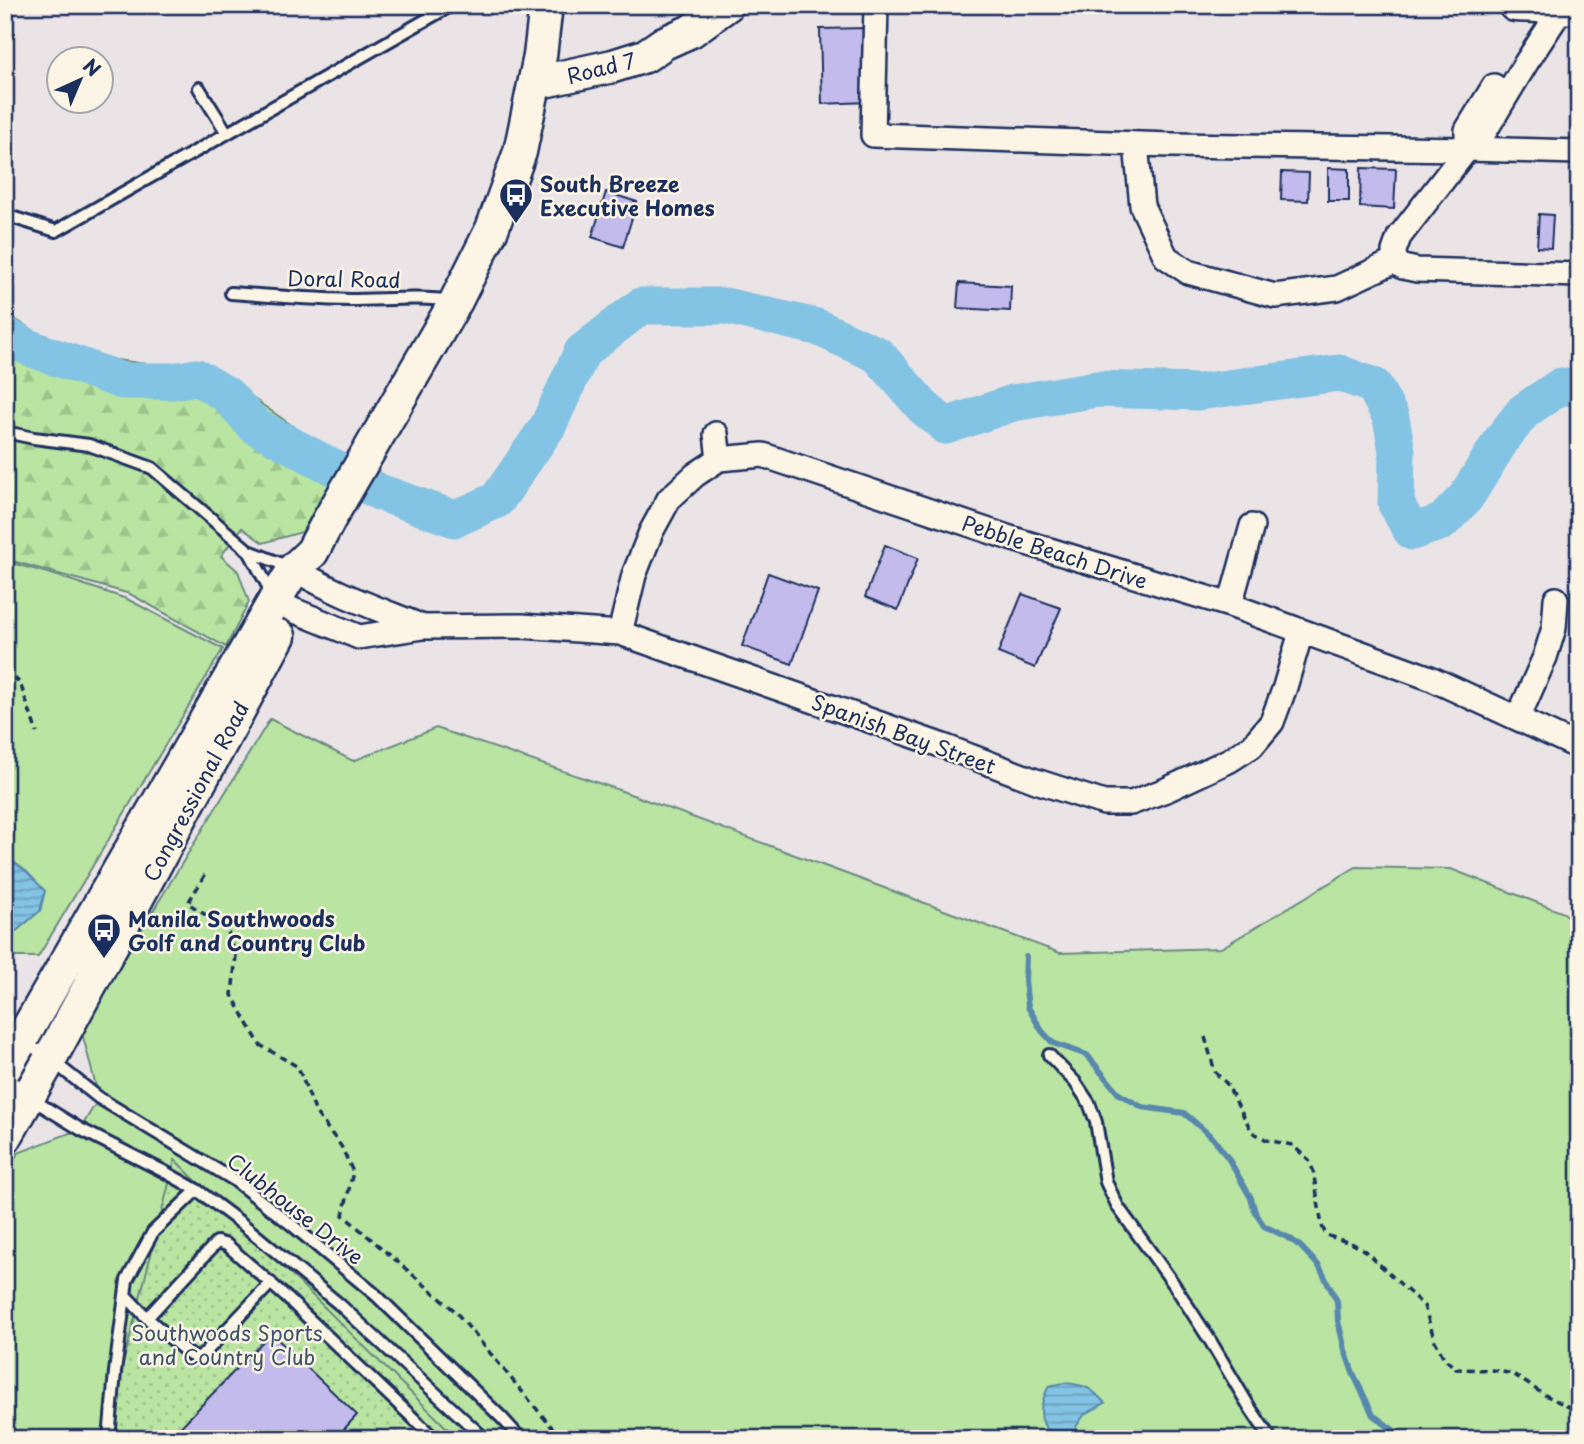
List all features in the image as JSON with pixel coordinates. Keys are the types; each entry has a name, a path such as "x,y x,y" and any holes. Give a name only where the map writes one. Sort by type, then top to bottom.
{"main road":[{"name":"Congressional Road","path":"5,1068 116,877 284,605 330,518 456,301 492,229 520,152 538,69 546,5"},
{"name":"Road 7","path":"538,69 613,66 645,56 664,43 691,32 727,5"},
{"name":"Congressional Road","path":"5,1138 17,1092 50,1059 284,605"}],"street":[{"path":"876,5 873,135 1136,144 1579,152"},
{"path":"1551,6 1526,64 1482,136 1467,149 1399,237 1394,251 1395,261 1403,267 1417,270 1579,275"},
{"path":"1136,144 1142,206 1166,257 1188,272 1275,296 1337,288 1395,261"},
{"path":"620,633 634,575 651,532 669,499 695,475 719,459 716,434"},
{"name":"Pebble Beach Drive","path":"719,459 764,455 1010,538 1230,606 1430,678 1579,747"},
{"path":"1230,606 1252,526"},
{"name":"Spanish Bay Street","path":"306,567 353,599 423,627"},
{"path":"1518,718 1548,648 1554,628 1556,599"},
{"name":"Spanish Bay Street","path":"284,605 359,637 423,627 522,626 620,633 1104,803 1131,803 1166,790 1230,760 1252,746 1272,722 1301,632"}],"lane":[{"path":"427,5 433,16"},
{"path":"5,215 56,231 452,5"},
{"path":"199,88 227,133"},
{"name":"Doral Road","path":"231,293 316,299 433,298 456,301"},
{"path":"5,432 89,445 152,468 246,548 284,605"},
{"path":"246,548 306,567"},
{"name":"Clubhouse Drive","path":"22,1040 99,1098 234,1180 292,1225 377,1296 521,1439"},
{"path":"1049,1055 1075,1082 1089,1103 1096,1122 1106,1182 1118,1207 1173,1283 1271,1439"},
{"path":"17,1092 80,1129 197,1190 338,1304 485,1439"},
{"path":"109,1439 127,1280 153,1232 197,1190"},
{"path":"147,1318 217,1242 227,1245 271,1283 435,1439"},
{"path":"125,1295 147,1318 190,1355 199,1359 271,1283"}],"path":[{"path":"5,669 20,682 37,733"},
{"path":"205,875 188,903 226,926 236,956 232,995 260,1045 298,1067 316,1114 341,1146 353,1172 343,1215 455,1311 564,1439"},
{"path":"1205,1037 1215,1072 1227,1084 1252,1132 1268,1140 1292,1145 1309,1160 1326,1235 1365,1251 1424,1306 1435,1341 1444,1358 1455,1369 1492,1370 1513,1374 1543,1394 1573,1409 1579,1422"}],"green space":[{"path":"5,313 54,343 116,360 164,366 201,362 343,461 302,532 263,543 242,528 221,556 238,571 249,602 226,647 130,594 5,559"},
{"name":"Manila Southwoods Golf and Country Club","path":"5,561 127,599 223,649 38,957 5,957"},
{"name":"Manila Southwoods Golf and Country Club","path":"270,719 353,761 436,728 619,790 1060,953 1221,948 1356,867 1451,869 1564,913 1579,926 1579,1439 5,1439 5,1175 18,1153 80,1129 99,1098 81,1029"},
{"name":"Southwoods Sports and Country Club","path":"175,1160 458,1439 104,1439"}],"water":[{"path":"11,860 45,891 40,911 14,933 5,936 5,862"},
{"path":"1064,1383 1087,1388 1105,1403 1084,1415 1076,1427 1077,1439 1055,1435 1048,1430 1041,1416 1049,1386"}],"building":[{"path":"865,28 867,102 822,104 820,29"},
{"path":"1328,168 1349,169 1349,201 1328,201"},
{"path":"1361,168 1396,169 1394,209 1360,207"},
{"path":"1282,172 1309,173 1308,201 1281,200"},
{"path":"606,192 637,202 623,247 592,237"},
{"path":"1539,214 1553,215 1551,248 1537,247"},
{"path":"959,283 1011,286 1010,311 957,308"},
{"path":"885,545 918,558 898,610 865,597"},
{"path":"768,573 818,591 792,664 742,646"},
{"path":"1022,594 1061,608 1035,668 998,653"},
{"path":"271,1333 357,1415 335,1439 169,1439"}],"waterway":[{"path":"5,335 30,348 122,381 172,381 197,377 227,395 255,426 379,492 455,519 497,500 548,426 582,352 641,306 725,306 817,327 878,355 923,407 946,426 1013,403 1097,389 1198,392 1339,373 1374,386 1391,418 1397,451 1396,504 1412,532 1442,522 1466,497 1502,439 1524,411 1561,386 1579,389"},
{"path":"1026,957 1028,1007 1042,1031 1053,1043 1087,1055 1119,1094 1142,1107 1184,1113 1213,1138 1228,1158 1264,1226 1289,1238 1319,1266 1337,1301 1338,1321 1345,1350 1373,1415 1405,1439"}],"place":[{"name":"South Breeze Executive Homes","path":"516,225"},
{"name":"Manila Southwoods Golf and Country Club","path":"104,960"}]}
